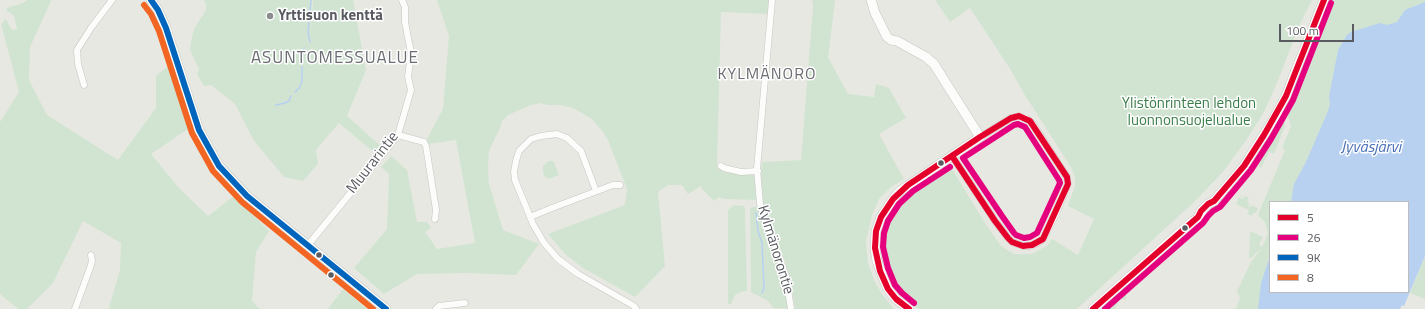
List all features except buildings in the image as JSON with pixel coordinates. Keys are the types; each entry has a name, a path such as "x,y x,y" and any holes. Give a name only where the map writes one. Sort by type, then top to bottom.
{"street":[{"path":"84,85 78,64 78,50 91,28 112,0"},
{"path":"151,0 158,10 166,28 199,130 219,166 247,196 386,309"},
{"name":"Muurarintie","path":"308,245 398,135 412,90 408,77 411,53 405,22 405,7 402,0"},
{"name":"Kylmänorontie","path":"772,0 758,171 760,204 786,277 791,309"},
{"path":"871,0 875,13 882,26 891,33 897,41 926,57 934,64 980,137"},
{"path":"1093,309 1198,217 1206,214 1212,208 1214,201 1244,166 1277,113 1324,0"},
{"path":"909,309 888,289 877,261 875,248 876,232 881,217 900,191 980,137 1011,118 1019,116 1026,118 1033,124 1067,177 1068,184 1043,239 1038,243 1023,246 1012,242 1008,238 952,156"},
{"path":"596,192 584,156 577,146 567,138 557,134 541,136 531,139 520,150 514,172 517,184 530,217 544,243 558,259 578,274 634,306 636,309"},
{"path":"398,135 424,142 426,146 436,210 435,219"},
{"path":"721,166 741,172 758,171"},
{"path":"530,217 613,185 620,185"},
{"path":"75,309 90,270 92,261 91,255"},
{"path":"436,309 439,306 465,303"}],"green space":[{"path":"27,0 51,1 30,47 29,80 47,115 118,160 156,108 156,76 168,66 188,129 151,154 180,189 208,216 234,196 269,231 256,252 252,301 260,309 109,309 120,270 121,243 83,221 53,283 27,309 19,309 2,296 0,293 0,122 19,92 1,24 6,19 12,30 17,29 14,16 6,10 7,8 23,3"},
{"path":"204,0 312,0 311,32 313,0 353,0 366,70 347,116 383,148 377,155 339,123 316,150 318,164 303,181 284,177 254,141 235,104 211,85 204,86 197,74 199,69 190,50 194,29 206,10"},
{"path":"437,0 769,0 767,14 721,12 717,169 755,174 756,200 724,199 719,197 714,201 702,189 701,186 688,194 682,185 668,185 658,192 665,266 635,297 583,268 565,254 548,234 625,205 627,189 608,140 592,119 573,108 541,103 531,105 508,115 502,121 489,151 489,184 503,230 539,244 516,275 466,273 417,274 384,294 354,268 387,229 389,174 381,167 391,156 407,170 417,222 427,222 431,228 425,232 437,249 475,243 456,140 428,144 427,139 443,109 449,36"},
{"path":"812,0 835,0 828,57 848,94 874,97 876,84 889,88 906,118 879,134 904,179 891,187 879,199 872,215 866,242 868,263 874,280 882,294 894,309 795,309 790,277 781,250 769,224 763,203 761,171 762,162 801,160 813,7"},
{"name":"Ylistönrinteen lehdon luonnonsuojelualue","path":"935,0 1312,0 1299,26 1264,112 1223,172 1193,203 1077,309 918,309 892,285 883,262 881,247 886,221 904,198 949,164 983,220 1001,246 1014,254 1032,254 1048,245 1052,239 1078,255 1094,219 1068,206 1075,186 1075,178 1072,169 1027,99 1012,72 970,8 950,22"},
{"path":"1328,0 1425,0 1425,26 1299,201 1269,201 1268,262 1269,293 1271,293 1272,309 1236,309 1240,298 1237,291 1251,262 1262,248 1251,258 1249,258 1250,231 1263,237 1259,245 1262,247 1268,234 1265,222 1258,215 1285,150 1282,148 1291,126 1289,119 1282,111"},
{"path":"1279,117 1285,125 1283,131 1274,154 1269,152 1261,168 1259,167 1262,154 1262,143"},
{"path":"549,161 554,162 559,175 549,179 544,176 543,166"},
{"path":"1241,194 1240,198 1243,199 1244,196 1249,197 1247,202 1250,204 1248,206 1250,207 1251,205 1258,208 1256,213 1253,213 1252,216 1247,214 1249,210 1236,204"},
{"path":"734,205 744,206 745,208 747,291 743,291 735,295 731,304 728,304 728,210"},
{"path":"759,206 783,279 788,309 773,308 768,301 751,292 750,208"},
{"path":"1425,256 1425,299 1410,293"},
{"path":"343,289 367,309 328,309"},
{"path":"1118,291 1127,295 1125,300 1120,298 1115,309 1096,309"}],"water":[{"name":"Jyväsjärvi","path":"1425,2 1425,256 1404,306 1402,305 1400,309 1258,309 1261,283 1269,259 1269,293 1409,293 1409,201 1291,201 1294,184 1306,162 1328,111 1330,104 1329,97 1338,50 1347,35 1351,32 1380,23 1387,25 1397,22 1405,10"}],"waterway":[{"path":"310,42 308,32 311,0"},
{"path":"302,62 304,48"},
{"path":"295,92 300,87 302,81 302,67"},
{"path":"276,105 289,101 291,96"},
{"path":"756,213 758,231 762,243 764,287 762,293"}],"transit line":[{"name":"9K","path":"151,0 158,10 166,28 199,130 219,166 247,196 386,309"},
{"name":"5","path":"1093,309 1198,217 1201,211 1208,204 1214,201 1244,166 1264,135 1286,96 1324,0"},
{"name":"26","path":"1105,309 1203,223 1213,211 1220,207 1251,170 1271,139 1293,100 1331,3"},
{"name":"8","path":"144,5 151,14 159,31 192,133 213,171 242,202 373,309"},
{"name":"5","path":"909,309 896,299 888,289 880,271 875,248 876,231 881,217 893,199 908,185 980,137 1011,118 1019,116 1030,121 1067,177 1068,184 1043,239 1032,245 1023,246 1012,242 1008,238 952,156"},
{"name":"26","path":"1018,124 1025,127 1060,183 1037,233 1030,237 1024,238 1014,233 963,158 1014,125 1018,124"},
{"name":"26","path":"914,303 895,285 888,268 883,247 884,233 888,221 899,204 913,191 950,167"}],"place":[{"name":"Yrttisuon kenttä","path":"270,16"}],"district":[{"name":"ASUNTOMESSUALUE","path":"335,59"},
{"name":"KYLMÄNORO","path":"767,75"}]}
